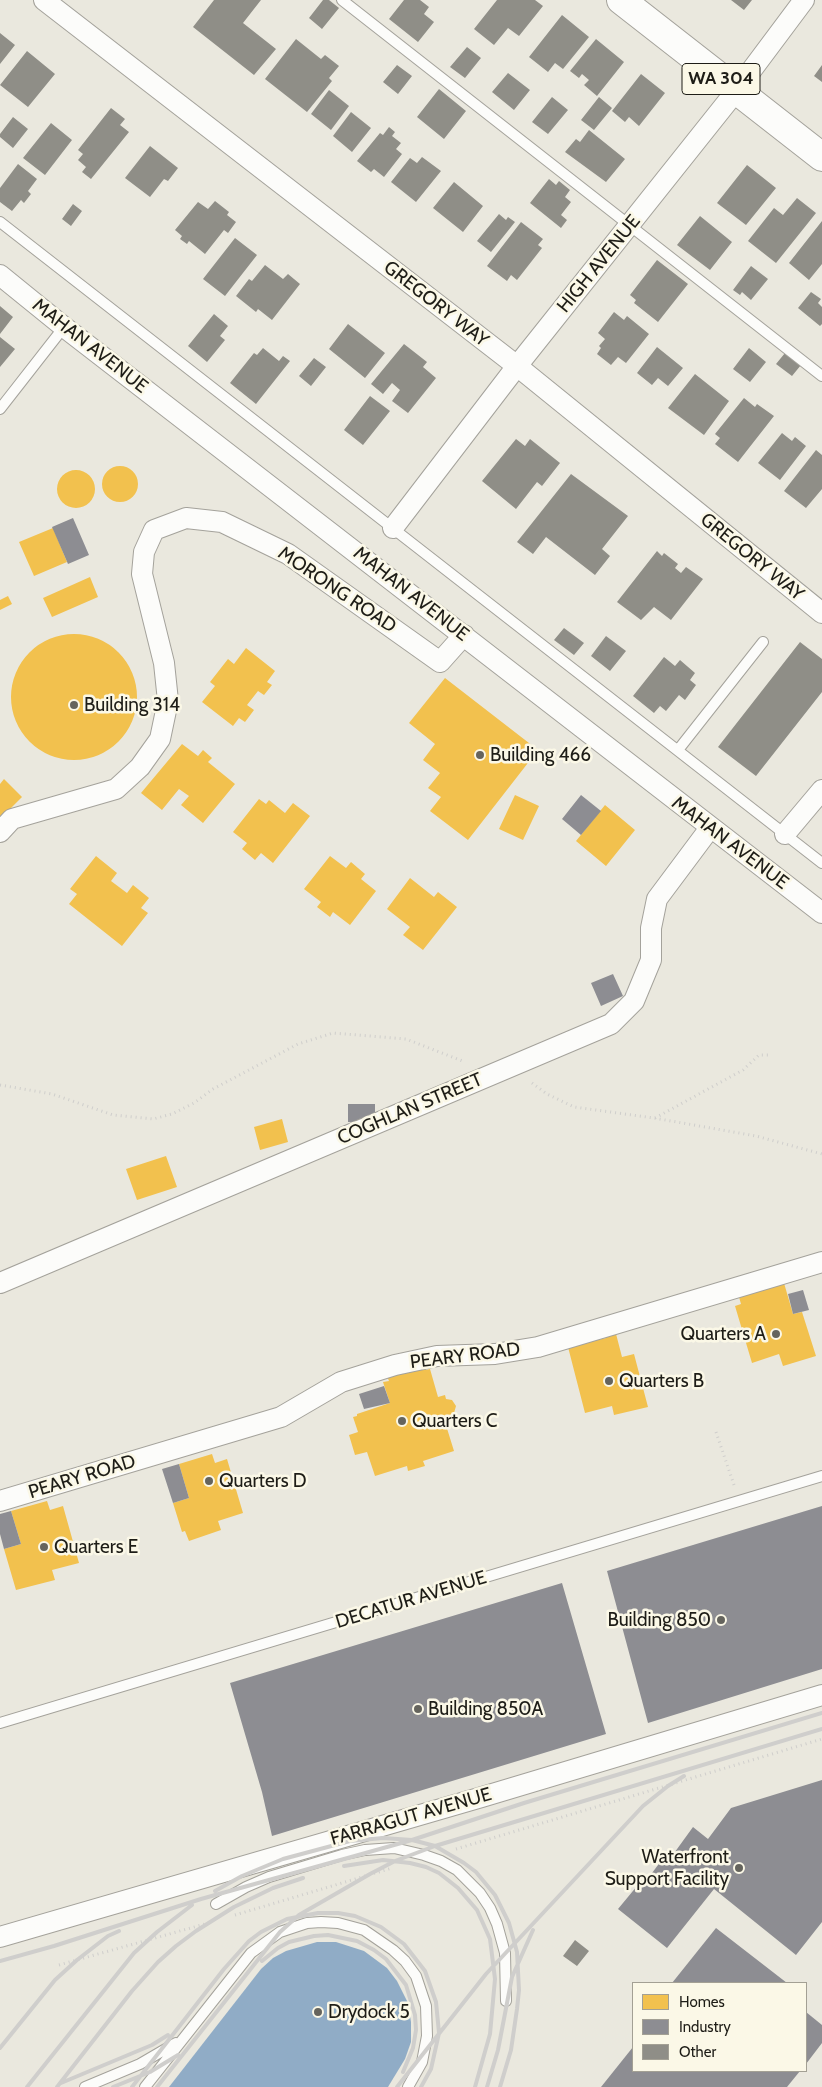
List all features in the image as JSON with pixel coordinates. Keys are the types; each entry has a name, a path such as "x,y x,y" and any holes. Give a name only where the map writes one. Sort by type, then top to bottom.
{"highway":[{"name":"WA 304","path":"621,0 822,157"}],"street":[{"name":"GREGORY WAY","path":"44,0 517,366 822,613"},
{"name":"HIGH AVENUE","path":"393,528 517,366 736,91 804,0"},
{"name":"MAHAN AVENUE","path":"0,275 64,327 464,635 710,828 822,912"},
{"name":"MORONG ROAD","path":"0,832 12,819 116,789 140,767 160,739 168,701 164,663 142,574 144,552 154,530 186,518 222,522 288,554 440,662 464,635"},
{"path":"785,834 822,790"},
{"name":"COGHLAN STREET","path":"0,1283 611,1024 634,1001 651,960 651,928 657,899 710,828"},
{"name":"PEARY ROAD","path":"0,1502 282,1417 341,1382 395,1365 437,1356 495,1354 538,1347 822,1262"},
{"name":"FARRAGUT AVENUE","path":"0,1938 822,1696"}],"lane":[{"path":"342,0 822,376"},
{"path":"0,222 822,863"},
{"path":"0,408 64,327"},
{"path":"678,750 763,642"},
{"name":"DECATUR AVENUE","path":"0,1723 822,1476"},
{"path":"342,1855 408,1818"},
{"path":"216,1904 246,1887 290,1870 342,1855 365,1850 394,1848 408,1850 440,1861 457,1870 470,1881 490,1908 502,1938 507,1974 506,2001"},
{"path":"208,1877 290,1870"},
{"path":"145,2087 250,1953 280,1932 307,1923 330,1923 364,1930 393,1950 405,1961 416,1976 422,1990 428,2020 426,2050 416,2074 408,2087"},
{"path":"85,2087 155,2057 178,2042 192,2028"}],"path":[{"path":"654,1118 743,1070 759,1055 771,1056"},
{"path":"716,1432 736,1490"}],"water":[{"name":"Drydock 5","path":"317,1942 336,1942 364,1951 387,1968 397,1981 408,2003 411,2022 411,2042 405,2059 388,2087 169,2087 261,1969 273,1958 286,1951"}],"building: Homes":[{"path":"120,466 127,467 133,471 137,477 137,491 133,497 127,501 120,502 113,501 107,497 103,491 102,484 103,477 107,471 113,467"},
{"path":"76,470 89,476 95,489 89,502 76,508 63,502 57,489 63,476"},
{"path":"53,528 67,562 34,576 19,542"},
{"path":"90,577 98,597 52,617 43,598"},
{"path":"8,596 12,604 0,610 0,600"},
{"name":"Building 314","path":"74,634 98,639 109,644 119,652 127,662 132,673 137,697 132,721 127,732 119,742 109,750 98,755 74,760 50,755 39,750 29,742 21,732 16,721 11,697 16,673 21,662 29,652 39,644 50,639"},
{"path":"246,648 275,671 267,682 272,685 264,695 258,691 247,705 254,710 245,722 239,718 233,726 202,702 215,686 210,682 228,659 234,664"},
{"name":"Building 466","path":"445,678 538,750 468,840 430,811 441,797 428,788 440,773 423,760 435,744 409,723"},
{"path":"182,744 198,756 203,750 212,758 208,762 235,784 203,823 181,805 189,796 179,789 162,810 141,793"},
{"path":"4,779 22,797 0,819 0,784"},
{"path":"515,795 539,806 523,840 499,829"},
{"path":"259,799 266,804 269,800 285,813 293,803 310,816 273,863 261,853 255,860 242,849 247,843 233,832"},
{"path":"605,805 635,830 606,866 576,841"},
{"path":"96,856 117,873 111,881 127,893 133,885 149,898 141,908 148,913 122,946 69,904 77,894 70,889"},
{"path":"330,856 346,868 351,862 365,874 361,879 376,891 350,925 333,912 330,917 317,907 321,902 304,889"},
{"path":"410,878 434,897 438,892 457,907 423,950 403,935 410,927 387,909"},
{"path":"282,1119 288,1142 260,1150 254,1127"},
{"path":"166,1156 177,1187 137,1200 126,1169"},
{"name":"Quarters A","path":"784,1283 793,1314 802,1312 816,1356 783,1366 779,1354 752,1363 735,1306 741,1304 739,1297"},
{"name":"Quarters B","path":"615,1330 622,1357 634,1354 648,1407 614,1415 612,1406 585,1413 568,1347 606,1338 605,1333"},
{"name":"Quarters C","path":"424,1365 426,1370 430,1369 438,1397 445,1395 446,1399 452,1400 456,1406 451,1416 452,1420 445,1422 454,1451 423,1461 425,1466 408,1471 407,1466 375,1476 367,1452 355,1455 349,1435 358,1432 353,1417 390,1403 383,1382 389,1381 387,1376"},
{"name":"Quarters D","path":"212,1454 215,1463 227,1459 243,1513 218,1521 221,1530 189,1541 185,1531 182,1532 173,1503 189,1498 179,1464"},
{"name":"Quarters E","path":"47,1501 50,1510 63,1506 79,1563 52,1570 55,1580 16,1590 4,1549 21,1544 11,1511"}],"building: Industry":[{"path":"73,518 89,555 68,564 52,527"},
{"path":"581,795 601,811 581,835 562,819"},
{"path":"613,974 623,996 601,1006 591,983"},
{"path":"348,1104 375,1104 375,1122 348,1122"},
{"path":"803,1290 809,1310 793,1314 788,1294"},
{"path":"384,1386 390,1403 364,1409 359,1394"},
{"path":"179,1464 189,1498 173,1503 162,1469"},
{"name":"Building 850","path":"822,1506 822,1669 648,1723 607,1571"},
{"path":"11,1511 21,1544 4,1549 0,1534 0,1514"},
{"name":"Building 850A","path":"562,1583 606,1734 272,1836 262,1792 230,1683"},
{"name":"Waterfront Support Facility","path":"822,1780 822,1922 796,1955 714,1889 667,1948 618,1909 642,1880 646,1881 667,1853 672,1856 693,1827 708,1839 731,1808"},
{"path":"716,1928 786,1982 673,1982"},
{"path":"807,2013 822,2025 822,2043 807,2063"},
{"path":"632,2048 632,2072 799,2072 787,2087 601,2087"}],"building: Other":[{"path":"214,0 261,0 243,23 276,49 254,75 193,27"},
{"path":"323,0 329,0 339,8 322,29 309,18"},
{"path":"404,0 420,0 429,7 424,14 434,22 418,42 389,19"},
{"path":"497,0 535,0 543,6 519,36 508,28 494,45 474,29"},
{"path":"731,0 752,0 744,10"},
{"path":"562,15 589,37 563,69 555,63 548,72 529,57"},
{"path":"0,33 15,45 0,64"},
{"path":"296,39 321,59 325,55 339,66 329,78 332,81 307,112 265,79"},
{"path":"596,39 624,62 597,96 584,85 589,80 582,74 579,78 570,71"},
{"path":"467,47 481,58 465,78 450,67"},
{"path":"27,51 55,74 28,107 0,85"},
{"path":"397,65 412,76 398,94 383,82"},
{"path":"822,65 822,82 814,76"},
{"path":"508,73 530,90 514,110 492,92"},
{"path":"641,74 665,93 639,126 629,117 625,122 612,111"},
{"path":"439,89 466,111 444,139 417,117"},
{"path":"329,90 349,106 331,130 311,114"},
{"path":"552,97 568,110 548,134 532,122"},
{"path":"599,97 612,108 594,130 581,120"},
{"path":"111,108 125,119 120,125 129,132 91,179 82,172 86,167 78,160 83,154 78,150"},
{"path":"351,112 371,128 352,152 333,136"},
{"path":"13,117 28,129 13,148 0,137 0,134"},
{"path":"51,123 72,140 45,175 23,158"},
{"path":"389,127 395,132 392,136 401,143 396,149 402,154 384,177 374,169 371,172 357,161 380,133 383,135"},
{"path":"589,130 625,159 606,182 565,152 576,139 580,142"},
{"path":"150,146 178,168 168,181 164,179 150,197 125,178"},
{"path":"422,157 441,171 416,202 391,182 410,158 417,163"},
{"path":"18,164 37,179 28,191 31,194 24,203 21,200 12,211 0,202 0,188"},
{"path":"747,165 776,188 746,225 717,203"},
{"path":"549,179 556,185 559,181 570,190 565,197 571,202 561,215 567,220 561,228 530,203"},
{"path":"454,182 483,206 463,232 433,208"},
{"path":"797,198 816,213 776,263 748,241 774,208 783,215"},
{"path":"215,201 229,212 227,215 236,222 228,233 224,230 205,254 189,241 187,244 180,239 182,236 175,230 198,202 208,209"},
{"path":"73,204 82,211 71,226 62,219"},
{"path":"499,214 506,220 508,217 515,222 491,252 477,241"},
{"path":"700,216 732,242 710,270 677,245"},
{"path":"822,221 822,264 809,280 789,263"},
{"path":"521,222 543,239 538,245 542,248 517,280 511,275 507,281 487,266"},
{"path":"235,238 257,255 225,296 203,279"},
{"path":"657,260 688,284 658,322 634,303 636,300 630,295"},
{"path":"265,265 283,279 288,274 300,284 272,320 258,309 256,312 236,296 249,279 252,281"},
{"path":"751,266 768,279 751,300 742,292 740,295 733,290"},
{"path":"811,292 821,299 818,303 822,307 822,324 820,326 798,308"},
{"path":"0,306 13,317 0,334"},
{"path":"614,312 624,320 627,316 649,334 626,363 618,357 611,365 597,354 601,348 599,346 605,339 598,333"},
{"path":"214,314 228,326 220,336 225,340 207,362 188,346"},
{"path":"348,324 385,353 365,378 329,349"},
{"path":"0,337 15,349 0,367"},
{"path":"404,344 427,362 423,367 436,378 408,413 392,401 400,390 392,383 383,394 371,384"},
{"path":"657,347 683,368 668,386 658,378 652,385 637,373"},
{"path":"263,348 279,361 283,356 290,361 256,404 230,383 254,353 257,355"},
{"path":"749,348 766,362 750,382 733,369"},
{"path":"785,353 801,365 792,376 776,364"},
{"path":"314,358 326,367 311,386 299,376"},
{"path":"695,374 729,401 704,435 668,408"},
{"path":"370,396 390,411 363,445 344,430"},
{"path":"744,398 755,407 757,404 774,416 738,462 715,444 720,438 715,434"},
{"path":"782,433 792,441 795,437 806,446 780,480 758,463"},
{"path":"516,439 525,446 530,439 560,463 542,486 537,482 516,509 482,481"},
{"path":"816,450 822,455 822,489 806,508 784,491"},
{"path":"571,474 628,516 602,549 610,556 595,575 546,537 533,554 517,542"},
{"path":"657,551 662,556 664,553 678,564 675,568 681,573 686,567 703,579 671,620 654,607 641,620 617,602"},
{"path":"564,628 584,643 574,655 554,640"},
{"path":"606,636 626,651 610,671 591,656"},
{"path":"800,642 822,659 822,692 756,776 718,747"},
{"path":"664,657 675,666 680,660 695,673 690,680 696,685 685,700 679,695 666,711 660,706 654,713 633,696"},
{"path":"575,1940 589,1951 577,1966 563,1956"}],"railway":[{"path":"0,1961 54,1946 201,1899 412,1840 524,1803 822,1713"},
{"path":"157,2087 280,1932 299,1915 370,1874 395,1861 435,1846 822,1729"},
{"path":"397,2087 486,1974 643,1806 684,1776"},
{"path":"215,1891 242,1876 283,1859 350,1841 383,1838 412,1840 435,1846 464,1863 476,1872 495,1895 509,1923 517,1952 519,1990 517,2009 511,2050 500,2087"},
{"path":"344,1866 383,1860 426,1867 439,1873 458,1888 477,1910 490,1939 495,1979 490,2034 475,2087"},
{"path":"57,2087 132,1991 158,1962 176,1946 234,1907 273,1888 303,1878"},
{"path":"27,2087 134,1953 157,1932 192,1905"},
{"path":"132,2087 224,1969 249,1941 261,1932 287,1919 318,1913 338,1913 355,1916 381,1927 404,1944 425,1971 436,2002 439,2033 431,2069 421,2087"},
{"path":"487,2087 498,2050 512,1977 533,1930"},
{"path":"0,2048 55,1980 108,1936 119,1931"},
{"path":"262,1961 289,1942 328,1935 357,1941 386,1959 406,1985 415,2015 416,2030 413,2048 403,2072"},
{"path":"61,2083 152,2045 168,2035"},
{"path":"113,2087 150,2072 178,2055"}],"place":[{"name":"Building 314","path":"74,705"},
{"name":"Building 466","path":"480,755"},
{"name":"Quarters A","path":"776,1334"},
{"name":"Quarters B","path":"609,1381"},
{"name":"Quarters C","path":"402,1421"},
{"name":"Quarters D","path":"209,1481"},
{"name":"Quarters E","path":"44,1547"},
{"name":"Building 850","path":"721,1620"},
{"name":"Building 850A","path":"418,1709"},
{"name":"Waterfront Support Facility","path":"739,1868"},
{"name":"Drydock 5","path":"318,2012"}]}
